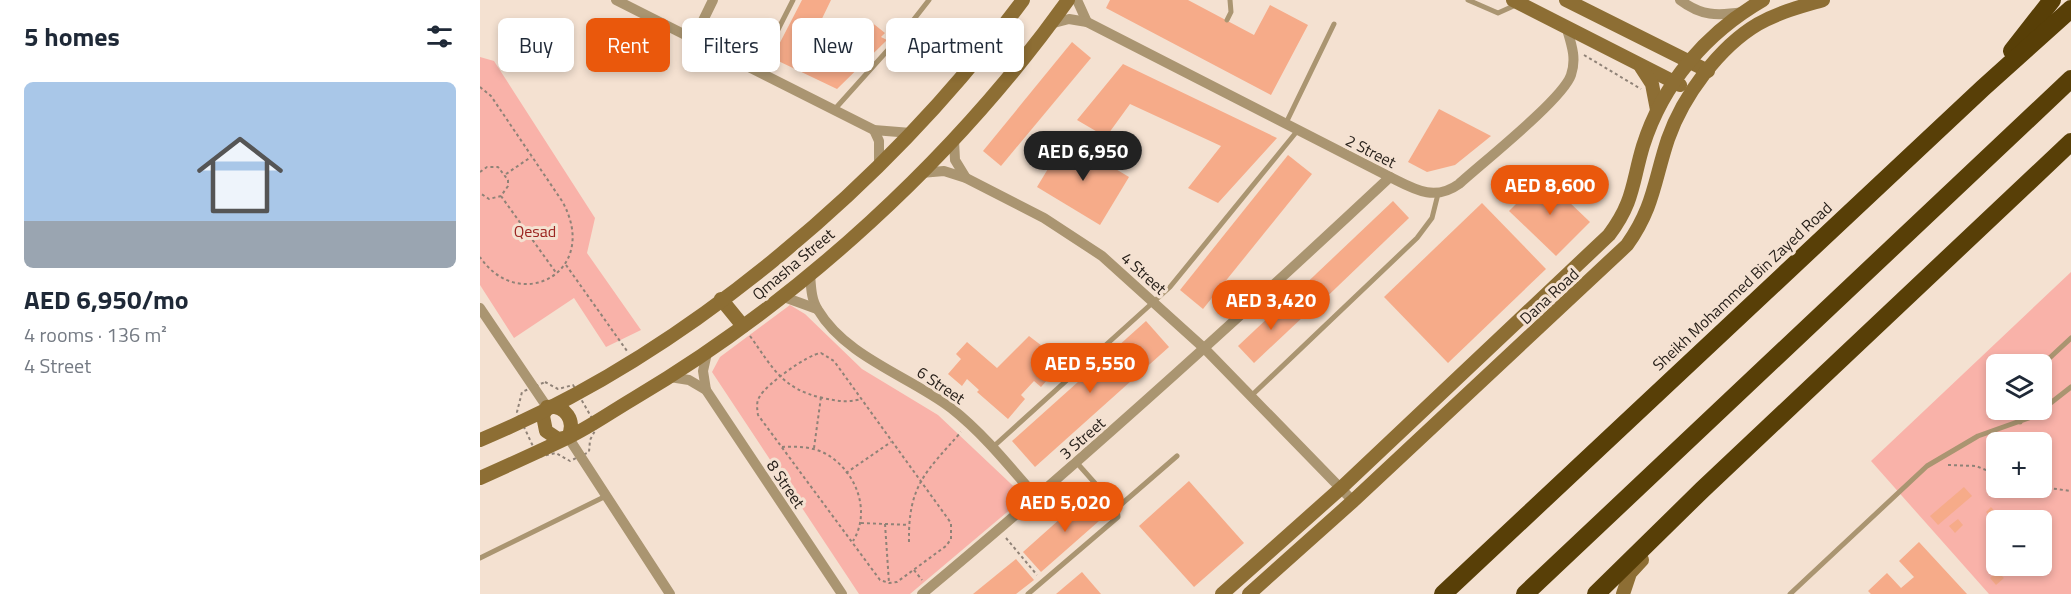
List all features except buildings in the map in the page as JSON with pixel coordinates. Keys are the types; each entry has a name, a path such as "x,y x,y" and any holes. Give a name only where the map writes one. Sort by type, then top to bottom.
{"highway":[{"path":"1983,88 2052,0"},
{"name":"Sheikh Mohammed Bin Zayed Road","path":"1443,594 1983,88 2071,9"},
{"path":"1525,594 2071,80"},
{"path":"1596,594 1702,490 2071,142"},
{"path":"1581,594 1621,557 1671,520"}],"street":[{"path":"616,0 632,4 682,32"},
{"path":"704,18 713,0"},
{"name":"Qmasha Street","path":"480,478 568,437 670,377 784,297 954,140 1068,0"},
{"path":"1077,0 1087,22"},
{"path":"1680,0 1705,15 1743,12"},
{"name":"Dana Road","path":"1222,594 1340,489 1609,235 1622,218 1631,199 1641,155 1657,110 1674,82 1705,43 1743,12 1763,0"},
{"name":"Dana Road","path":"1248,594 1353,501 1627,245 1650,205 1669,136 1692,91 1723,54 1756,26 1797,7 1823,0"},
{"path":"1571,1 1708,71"},
{"path":"1516,2 1692,91"},
{"name":"Qmasha Street","path":"482,436 547,407 634,361 783,252 879,166 911,133 1018,3"},
{"name":"2 Street","path":"1050,24 1068,20 1087,22 1390,177 1426,194 1438,194"},
{"path":"1438,194 1459,184 1556,97 1570,77 1574,54 1566,26"},
{"path":"1637,63 1652,84 1657,110"},
{"path":"759,72 874,130 911,133"},
{"path":"874,130 879,141 879,166"},
{"path":"954,140 956,160 966,178"},
{"name":"4 Street","path":"920,173 944,171 966,178 1074,236 1129,278 1205,350 1353,501"},
{"name":"3 Street","path":"922,594 1037,498 1205,350 1390,177"},
{"name":"6 Street","path":"810,274 817,309"},
{"name":"6 Street","path":"784,297 817,309 836,331 863,353 930,394 969,423 1037,498"},
{"path":"721,299 743,326"},
{"path":"480,308 547,407"},
{"path":"706,390 703,371 707,353"},
{"path":"670,377 689,380 706,390"},
{"name":"8 Street","path":"706,390 842,594"},
{"path":"547,407 543,416 546,431 558,439 568,437"},
{"path":"547,407 559,408 568,415 572,426 568,437"},
{"path":"568,437 670,594"},
{"path":"1623,594 1630,573 1675,528 1702,490"}],"lane":[{"path":"780,26 793,0"},
{"path":"834,110 904,32 929,0"},
{"path":"1227,20 1231,12 1230,0"},
{"path":"1468,0 1498,13 1504,12 1516,2"},
{"path":"1286,123 1334,24"},
{"path":"993,447 1154,302 1184,272 1298,130"},
{"path":"1250,397 1417,238 1432,218 1438,194"},
{"path":"2052,356 2071,338"},
{"path":"1790,594 1927,466 1978,436 2020,422 2048,408 2071,387"},
{"path":"1028,594 1115,521 1117,508 1177,456"},
{"path":"1077,463 1117,508"},
{"path":"480,558 606,496"}],"path":[{"path":"1574,54 1581,54 1639,89 1652,84"},
{"path":"480,87 491,96 570,215 573,241 566,265 544,281 516,283 491,270 480,257"},
{"path":"506,174 532,157"},
{"path":"481,169 492,166 506,174"},
{"path":"480,193 489,199 501,196 508,186 506,174"},
{"path":"501,196 556,274"},
{"path":"566,265 634,361"},
{"path":"743,326 780,378 798,391 843,402 861,399"},
{"path":"821,353 834,362 861,399 951,523 951,539 904,578 889,583 880,580 758,415 757,406 759,397 780,378 813,354 821,353"},
{"path":"813,449 821,397"},
{"path":"909,542 911,504 920,480 969,423"},
{"path":"846,473 891,441"},
{"path":"782,447 813,449 832,458 846,473 861,504 861,523 853,541"},
{"path":"1927,466 1976,466 1986,470"},
{"path":"2052,488 2071,491"},
{"path":"861,523 909,525"},
{"path":"885,524 889,583"},
{"path":"999,530 1043,582"}],"green space":[{"name":"Qesad","path":"480,57 494,61 498,72 501,72 595,218 587,253 641,330 606,347 574,298 514,338 480,285"},
{"path":"2071,272 2071,594 1989,594 1871,461"},
{"path":"790,305 805,314 862,369 938,415 1025,497 910,594 859,594 712,372 720,357"}]}
